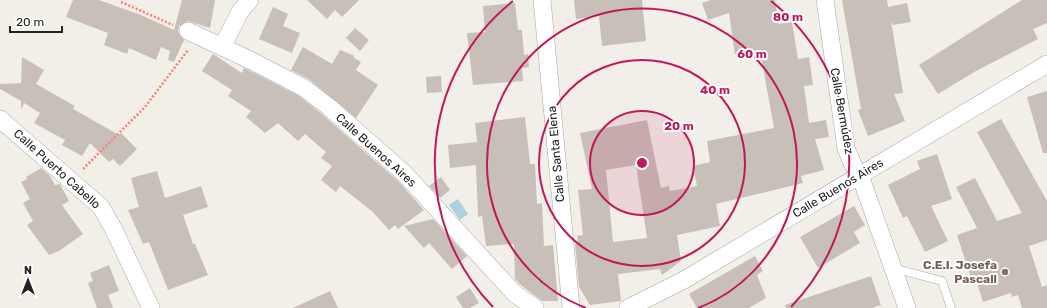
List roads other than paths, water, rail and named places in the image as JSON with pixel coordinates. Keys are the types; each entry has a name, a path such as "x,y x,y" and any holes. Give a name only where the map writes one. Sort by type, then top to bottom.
{"street":[{"path":"222,47 241,10 250,0"},
{"name":"Calle Santa Elena","path":"542,0 571,308"},
{"name":"Calle Bermúdez","path":"825,0 846,148 851,161 860,175 908,308"},
{"name":"Calle Buenos Aires","path":"189,39 222,47 304,88 405,174 515,294 535,308"},
{"name":"Calle Buenos Aires","path":"628,308 684,280 1047,64"},
{"name":"Calle Puerto Cabello","path":"0,119 101,207 151,308"}],"lane":[{"path":"893,268 942,281 950,308"}],"water":[{"path":"458,199 468,214 460,220 449,205"}],"place":[{"name":"C.E.I. Josefa Pascall","path":"1005,272"}]}
